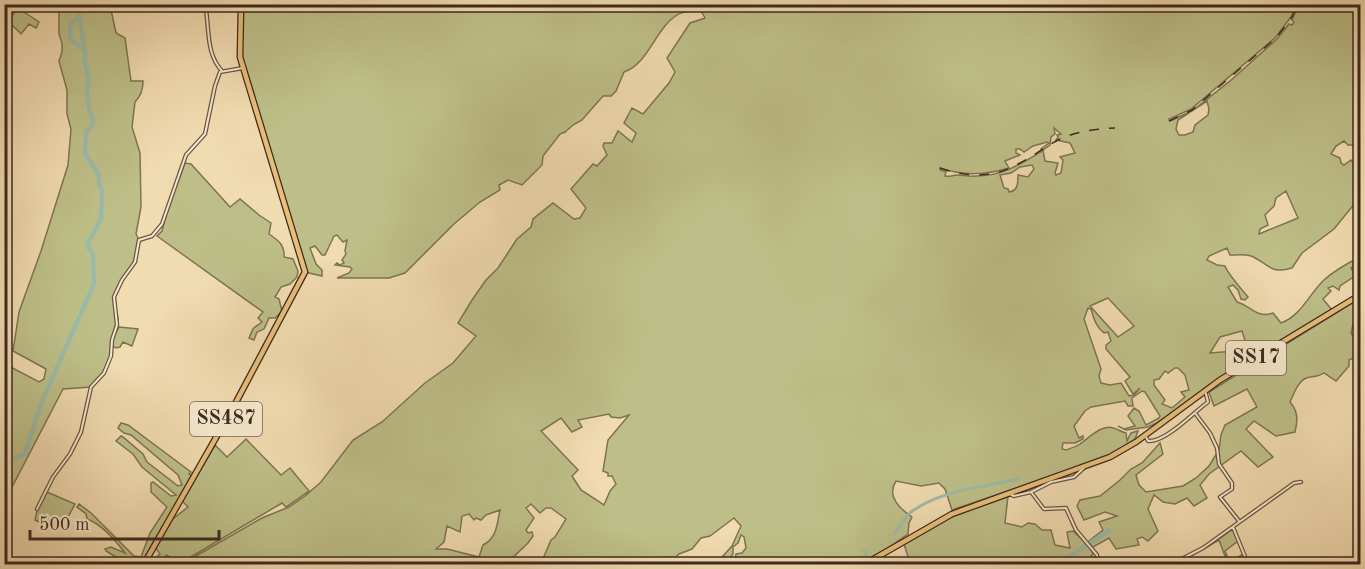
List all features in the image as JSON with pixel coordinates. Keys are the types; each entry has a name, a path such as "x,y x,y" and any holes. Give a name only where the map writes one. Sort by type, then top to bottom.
{"main road":[{"name":"SS487","path":"144,564 234,406 305,272 243,68 239,47 241,4"},
{"name":"SS17","path":"862,564 939,521 973,506 1051,481 1110,457 1205,390 1360,295"}],"street":[{"path":"205,4 210,50 222,71"},
{"path":"222,71 243,68"},
{"path":"37,509 53,477 70,454 81,432 91,387 104,373 111,356 112,340 117,325 114,302 118,287 135,262 139,240 152,236 162,224 186,155 205,134 215,86 222,71"},
{"path":"1145,434 1148,441 1156,441 1208,402 1205,390"},
{"path":"1195,412 1210,433 1217,448 1219,464 1232,483 1233,487 1221,499 1240,522"},
{"path":"1009,494 1014,496 1031,492 1051,481"},
{"path":"1172,564 1203,548 1294,483 1301,482"},
{"path":"1031,492 1044,509 1066,508 1076,530 1098,557 1094,564"},
{"path":"1233,527 1248,564"}],"green space":[{"path":"65,5 110,5 116,33 125,38 131,81 143,81 141,93 135,102 132,127 140,153 141,207 136,234 139,240 135,262 114,297 118,318 116,332 119,327 138,329 132,346 123,342 120,347 116,348 113,346 113,338 111,356 104,373 91,387 63,389 5,498 4,383 9,366 39,382 44,379 46,369 13,351 19,312 68,165 71,129 67,114 67,90 59,61 62,43 59,34 59,11"},
{"path":"241,5 1297,5 1275,38 1191,109 1169,119 1170,121 1191,111 1178,120 1176,129 1179,135 1185,135 1193,132 1195,125 1208,115 1207,101 1193,110 1277,39 1289,24 1292,25 1299,5 1300,11 1309,5 1360,5 1360,145 1348,145 1344,141 1336,146 1331,154 1340,158 1344,165 1351,160 1360,172 1360,197 1334,229 1302,253 1292,268 1274,269 1251,256 1230,255 1227,248 1209,256 1207,260 1225,266 1248,297 1245,300 1241,299 1238,290 1233,285 1228,287 1237,302 1258,313 1273,313 1281,323 1294,315 1324,280 1360,257 1360,266 1355,265 1351,268 1355,276 1340,286 1339,290 1333,286 1328,288 1331,291 1323,299 1332,310 1148,427 1124,429 1135,426 1128,416 1134,408 1139,411 1146,425 1159,418 1160,416 1145,392 1142,391 1132,398 1133,406 1128,406 1125,401 1091,407 1085,411 1074,426 1079,438 1083,436 1083,439 1075,443 1063,443 1062,449 1077,446 1108,427 1126,433 1127,441 1131,433 1138,431 1135,439 1111,455 952,510 945,489 939,483 921,486 896,481 893,492 896,502 912,517 908,534 875,555 857,562 734,564 736,554 742,553 746,548 744,537 741,535 738,543 733,547 729,564 726,564 725,557 718,564 732,546 741,526 734,518 710,536 701,538 692,549 679,554 674,559 670,557 670,564 538,564 542,561 551,540 566,519 551,508 546,508 540,513 531,504 526,508 534,518 526,530 528,533 532,532 533,536 506,564 282,564 287,562 182,564 262,518 289,507 305,496 321,482 353,440 382,422 425,383 453,363 476,336 458,323 486,280 498,268 517,239 531,227 533,219 553,203 574,219 580,218 586,208 571,189 593,164 597,166 607,155 604,143 612,143 618,131 632,142 636,133 624,123 632,108 643,114 669,83 675,72 667,58 690,23 705,18 700,9 679,14 669,21 640,61 633,68 624,72 616,91 611,96 603,96 582,120 560,134 543,156 542,165 522,185 508,180 499,185 500,190 480,202 454,224 405,273 389,278 337,278 349,273 352,269 335,265 344,263 342,260 346,254 347,240 343,242 337,235 334,236 325,255 322,255 315,246 310,248 316,264 322,270 322,276 305,272 240,57","holes":["1054,128 1061,134 1057,135 1056,140 1070,143 1075,153 1060,157 1063,160 1061,173 1056,175 1058,163 1045,161 1043,150 1050,145 1051,137 1055,134","1049,143 1041,149 1042,151 1011,168 994,174 945,176 946,172 940,170 940,168 974,174 1009,168 1005,161 1020,155 1016,153 1016,149 1024,152 1033,146","1032,165 1034,169 1028,177 1018,175 1016,188 1009,192 1004,188 1000,175 1011,173 1020,167","1286,191 1298,218 1259,234 1260,229 1268,225 1265,215 1274,206 1276,198","1108,298 1134,326 1118,337 1090,306","1088,308 1091,309 1099,328 1104,333 1108,332 1111,341 1106,345 1106,349 1130,377 1125,381 1133,394 1140,388 1134,395 1129,396 1121,383 1110,385 1101,383 1099,376 1101,369 1084,319","1242,331 1248,350 1210,353 1220,337","1178,368 1185,375 1189,390 1181,392 1185,397 1172,408 1162,404 1165,400 1154,385 1154,380 1159,379 1165,371 1168,373","609,414 611,417 620,418 629,415 608,440 603,471 608,473 608,476 612,476 616,484 604,505 581,490 572,476 578,470 541,431 561,418 572,432 582,427 578,420","500,510 494,535 483,545 479,557 447,549 436,549 444,542 447,526 460,532 462,516 469,514 474,520 476,518 481,520 486,515"]},
{"path":"18,8 39,22 36,28 29,24 21,34 8,21"},
{"path":"185,163 191,164 230,207 240,199 271,223 269,234 282,246 284,257 293,259 298,271 297,277 290,284 281,287 275,297 279,299 282,311 275,318 269,318 264,329 257,332 254,340 249,338 254,328 262,322 258,318 263,312 157,236 162,231 167,210"},
{"path":"1360,298 1360,321 1353,324 1351,333 1359,345 1360,355 1349,360 1349,366 1336,381 1324,373 1306,378 1300,383 1290,402 1297,416 1295,432 1276,436 1254,421 1246,429 1273,457 1258,467 1241,451 1209,474 1200,485 1207,498 1194,506 1187,498 1175,504 1163,502 1154,495 1148,509 1158,531 1148,541 1142,537 1137,539 1139,545 1116,549 1109,538 1091,548 1093,554 1084,564 898,564 909,560 904,544 944,520 1008,496 1005,523 1022,527 1028,523 1035,524 1042,530 1051,530 1055,545 1070,548 1067,532 1073,531 1086,543 1103,530 1099,522 1117,516 1105,512 1084,520 1077,506 1080,500 1100,496 1131,469 1142,463 1160,443 1163,454 1136,475 1139,485 1146,492 1183,486 1196,478 1209,466 1219,450 1225,425 1257,407 1247,389 1214,406 1209,392"},
{"path":"121,423 128,425 191,472 189,474 192,476 141,564 127,564 106,551 105,549 111,547 125,553 108,533 87,519 86,514 77,507 79,504 91,513 134,556 141,557 150,533 167,507 151,492 151,483 153,482 171,496 176,495 142,467 133,454 116,441 121,436 123,437 143,454 147,462 178,486 182,485 178,475 131,435 118,428"},
{"path":"246,439 281,475 290,468 309,491 286,507 282,503 179,564 167,555 154,564 148,564 160,554 155,547 169,522 188,507 182,501 215,445 227,457"},
{"path":"47,492 75,504 68,517 57,527 35,520"},
{"path":"1233,529 1238,541 1225,551 1230,563 1243,554 1247,564 1228,564 1219,540 1211,545"},
{"path":"1205,548 1177,564 1173,564"}],"waterway":[{"path":"4,495 7,462 25,454 40,406 94,284 93,255 87,245 101,219 102,191 99,175 85,154 86,132 92,126 93,120 89,109 87,91 89,79 79,15 82,4"},
{"path":"79,15 70,25 70,39 83,49"},
{"path":"894,534 911,512 935,499 963,490 1018,479"},
{"path":"1058,564 1108,531"},
{"path":"864,551 868,559"}],"railway":[{"path":"1169,121 1192,110 1276,38 1292,17 1298,4"},
{"path":"940,168 971,175 1001,172 1067,136 1115,128"}]}
